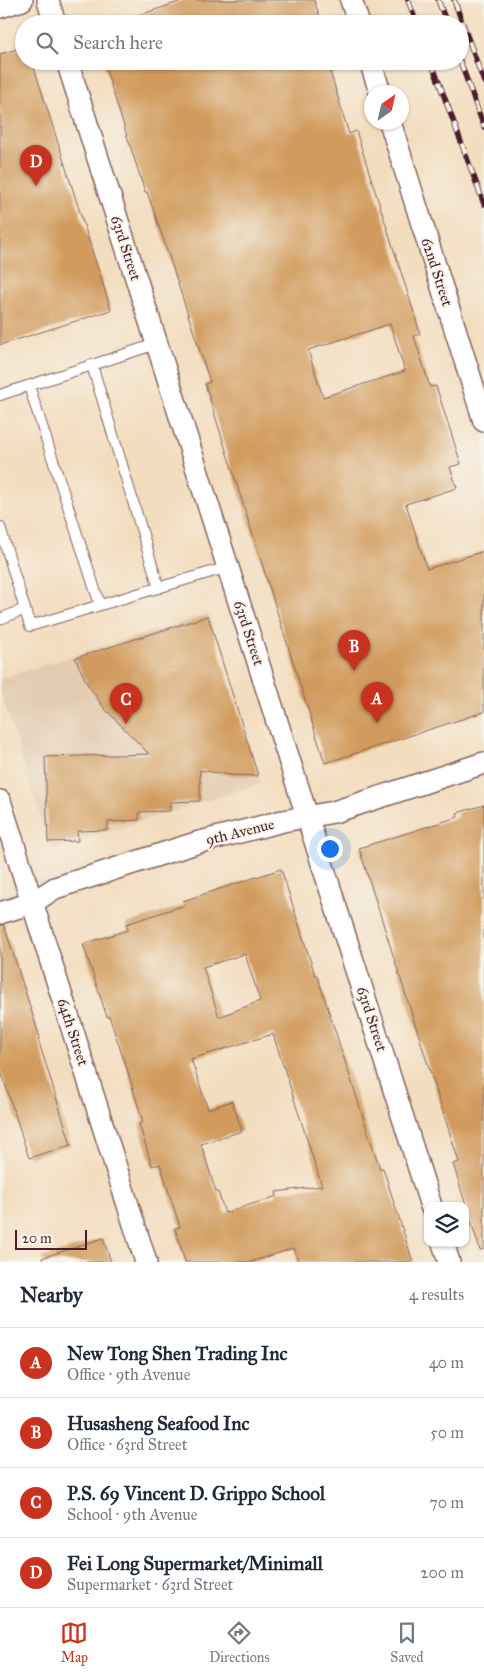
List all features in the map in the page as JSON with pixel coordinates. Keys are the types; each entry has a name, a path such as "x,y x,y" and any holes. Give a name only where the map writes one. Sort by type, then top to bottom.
{"street":[{"path":"0,7 22,0"},
{"path":"48,0 52,15"},
{"path":"351,0 356,15"},
{"name":"63rd Street","path":"70,70 430,1202"},
{"path":"373,70 378,85"},
{"name":"62nd Street","path":"393,130 484,421"},
{"name":"9th Avenue","path":"0,913 32,903 55,888 187,846 307,816 334,812 484,763"},
{"name":"64th Street","path":"0,802 146,1262"},
{"path":"444,1247 449,1262"}],"lane":[{"path":"0,395 156,344"},
{"path":"92,364 159,588"},
{"path":"29,386 100,606"},
{"path":"0,527 30,626 228,567"},
{"path":"0,619 25,609"}],"shaded area":[{"path":"207,613 261,783 51,850 0,690 0,679"}],"building":[{"path":"185,0 314,0 319,15 139,15"},
{"path":"15,50 15,70 35,70 111,310 0,345 0,54"},
{"path":"106,70 330,70 349,134 356,131 415,316 420,334 414,336 430,387 436,386 461,464 450,467 457,488 406,504 427,569 484,551 484,712 325,763 205,384 210,382 147,192 145,192","holes":["390,324 405,371 323,397 308,350"]},
{"path":"208,616 258,776 230,775 200,770 200,801 170,802 170,811 139,812 139,820 108,822 108,830 77,831 78,841 48,842 45,757 149,754 104,708 88,685 75,658"},
{"path":"484,805 484,1249 480,1250 469,1215 469,1202 465,1202 453,1164 459,1162 359,848 458,817 457,813"},
{"path":"281,869 380,1169 383,1168 413,1262 298,1262 294,1248 251,1262 185,1262 175,1228 180,1227 160,1164 152,1166 139,1124 143,1122 127,1069 109,1016 107,1017 83,944 128,930 126,924 185,905 183,901","holes":["245,954 260,1001 219,1017 203,967","273,1034 322,1186 276,1192 277,1196 225,1213 218,1192 216,1192 201,1144 242,1131 232,1101 208,1109 191,1059"]},
{"path":"4,925 40,1038 38,1039 71,1145 29,1158 0,1068 0,926"},
{"path":"103,1238 111,1262 43,1262 42,1258"}],"railway":[{"path":"408,0 414,15"},
{"path":"438,0 444,15"},
{"path":"454,0 459,15"},
{"path":"469,41 484,82"},
{"path":"434,70 484,204"},
{"path":"463,70 484,127"}],"place":[{"name":"Fei Long Supermarket/Minimall","path":"36,186"},
{"name":"Husasheng Seafood Inc","path":"354,671"},
{"name":"New Tong Shen Trading Inc","path":"377,723"},
{"name":"P.S. 69 Vincent D. Grippo School","path":"126,724"}]}
